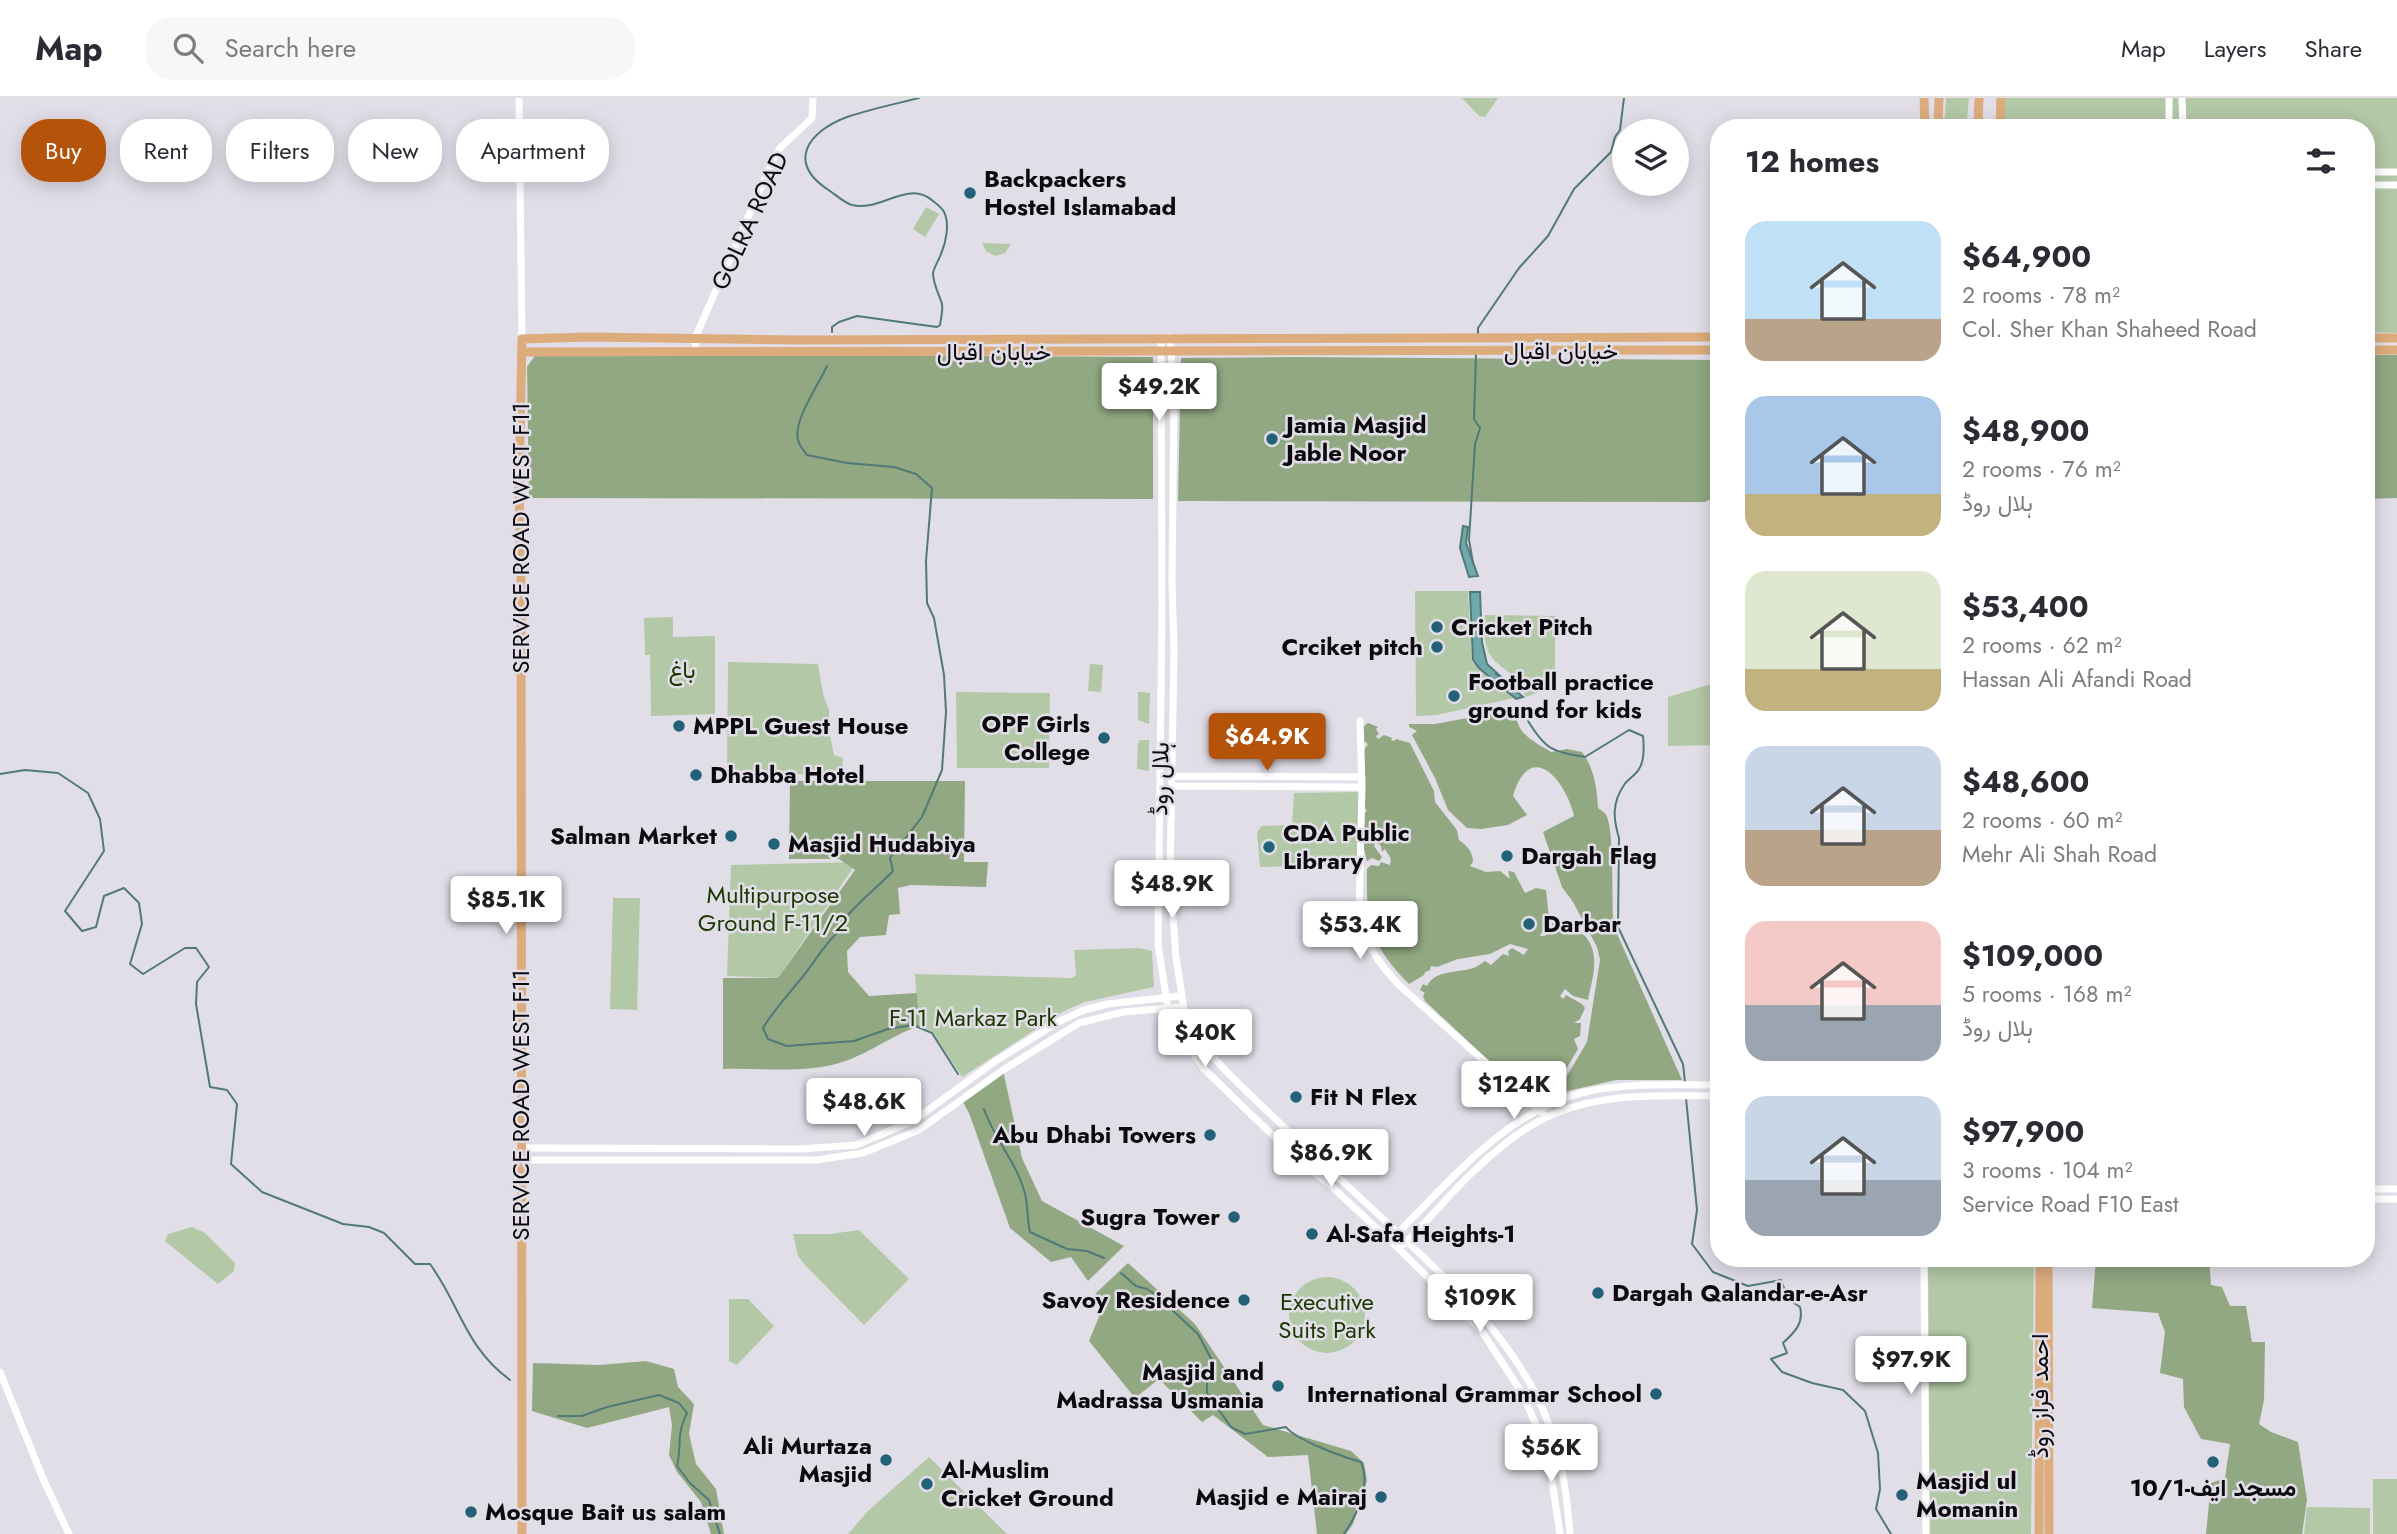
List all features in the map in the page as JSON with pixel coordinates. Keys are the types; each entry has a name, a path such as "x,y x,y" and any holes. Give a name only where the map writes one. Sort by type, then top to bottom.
{"main road":[{"path":"1924,98 1925,119"},
{"path":"1938,119 1939,98"},
{"path":"1978,119 1979,98"},
{"path":"2000,119 2001,98"},
{"path":"1689,337 1689,351"},
{"name":"خیابان اقبال","path":"522,339 1710,337"},
{"path":"1234,338 1234,351"},
{"path":"1428,338 1429,351"},
{"path":"2375,338 2397,338"},
{"name":"SERVICE ROAD WEST F11","path":"522,339 519,489 522,575 522,1534"},
{"path":"937,339 938,352"},
{"path":"1040,339 1040,351"},
{"name":"خیابان اقبال","path":"522,352 1710,350"},
{"path":"2375,350 2397,350"},
{"name":"احمد فراز روڈ","path":"2040,1267 2049,1534"},
{"name":"احمد فراز روڈ","path":"2039,1534 2048,1267"}],"street":[{"path":"519,98 522,339"},
{"name":"GOLRA ROAD","path":"696,352 695,338 765,176 781,146 812,118 813,98"},
{"path":"2169,98 2169,119"},
{"path":"2182,98 2183,119"},
{"path":"2375,172 2397,172"},
{"path":"2375,185 2397,185"},
{"name":"ہلال روڈ","path":"1166,337 1174,650 1170,877 1180,996 1185,1016 1211,1055 1407,1241 1495,1329 1526,1377 1546,1419 1566,1486 1570,1534"},
{"name":"ہلال روڈ","path":"1167,351 1158,932 1161,973 1168,1009 1180,1034 1204,1069 1294,1156 1392,1242 1481,1330 1522,1393 1545,1451 1560,1534"},
{"path":"1360,721 1363,787 1359,912 1370,950 1400,986 1547,1117"},
{"path":"1171,776 1362,777"},
{"path":"1172,786 1363,787"},
{"path":"522,1149 801,1149 856,1145 913,1121 994,1062 1058,1022 1084,1010 1108,1004 1180,996"},
{"path":"522,1160 816,1160 863,1153 919,1130 1003,1070 1079,1023 1123,1012 1182,1007"},
{"path":"1657,1085 1658,1095"},
{"path":"1392,1242 1467,1163 1511,1126 1540,1109 1585,1092 1657,1085 1710,1085"},
{"path":"1399,1249 1473,1171 1502,1145 1547,1117 1575,1107 1658,1095 1710,1096"},
{"path":"2375,1189 2397,1189"},
{"path":"2375,1199 2397,1199"},
{"path":"1924,1267 1926,1534"},
{"path":"0,1372 44,1481 69,1534"}],"green space":[{"path":"1462,98 1498,98 1485,117 1479,116"},
{"path":"1946,98 1969,98 1967,119 1945,119"},
{"path":"2000,98 2397,98 2397,333 2375,332 2375,119 2000,119"},
{"path":"926,207 939,214 925,237 913,229"},
{"path":"982,243 1011,244 1005,253 995,256 986,251"},
{"path":"1415,591 1468,591 1472,662 1514,698 1437,715 1416,716"},
{"path":"1485,615 1555,616 1555,687 1525,697 1522,681 1490,655 1485,639"},
{"name":"باغ","path":"673,617 673,637 715,636 715,714 651,716 650,655 645,655 644,618"},
{"path":"728,662 818,664 823,694 829,710 829,730 834,755 843,758 842,772 845,775 727,773"},
{"path":"1090,664 1103,665 1101,692 1088,691"},
{"path":"1710,684 1710,745 1668,746 1668,697"},
{"path":"956,692 1050,693 1049,768 957,768"},
{"path":"1138,692 1150,693 1149,724 1138,720"},
{"path":"1140,740 1149,740 1149,771 1137,769"},
{"path":"1359,792 1357,864 1260,867 1257,833 1261,826 1292,825 1294,793"},
{"name":"Multipurpose Ground F-11/2","path":"857,862 778,978 727,976 731,865"},
{"path":"613,898 640,898 637,1010 610,1009"},
{"name":"F-11 Markaz Park","path":"1139,948 1152,951 1154,987 1085,1002 1064,1011 962,1077 932,1031 919,1026 915,974 1072,978 1076,975 1074,950"},
{"path":"192,1227 205,1233 235,1263 234,1271 218,1284 165,1241 168,1234"},
{"path":"859,1230 909,1279 864,1325 804,1264 798,1256 793,1234 830,1234"},
{"path":"1928,1267 2034,1267 2031,1534 1930,1534"},
{"name":"Executive Suits Park","path":"1327,1277 1341,1280 1354,1288 1362,1301 1365,1315 1362,1329 1354,1342 1341,1350 1327,1353 1313,1350 1300,1342 1292,1329 1289,1315 1292,1301 1300,1288 1313,1280"},
{"path":"729,1299 748,1299 774,1326 737,1365 729,1361"},
{"name":"Al-Muslim Cricket Ground","path":"929,1457 1007,1534 848,1534 869,1510"},
{"path":"2373,1479 2397,1479 2397,1534 2373,1534"},
{"path":"2307,1507 2370,1508 2370,1534 2304,1534"}],"shaded area":[{"path":"536,354 1153,357 1153,499 529,498 527,367"},
{"path":"2375,355 2397,355 2397,498 2375,499"},
{"path":"1181,358 1710,360 1710,499 1705,502 1178,501"},
{"path":"1463,526 1468,527 1466,543 1478,576 1469,577 1460,548"},
{"path":"1470,592 1480,592 1482,642 1487,664 1523,697 1516,699 1473,660"},
{"path":"1511,710 1522,731 1532,740 1551,752 1567,749 1582,752 1592,771 1598,808 1606,814 1611,835 1614,927 1682,1080 1616,1080 1559,1093 1558,1091 1587,1042 1600,960 1597,947 1562,887 1543,832 1574,816 1570,802 1556,779 1538,767 1529,770 1520,779 1513,796 1527,815 1508,825 1467,828 1448,810 1435,778 1412,735 1417,731 1409,727 1409,724 1435,724"},
{"path":"1368,723 1378,727 1378,739 1384,735 1394,741 1396,739 1410,743 1434,791 1435,802 1457,830 1459,840 1471,852 1473,862 1470,866 1486,872 1500,871 1510,879 1508,871 1514,872 1525,893 1536,888 1546,890 1549,918 1540,936 1545,936 1554,921 1582,934 1590,943 1594,968 1588,1000 1573,996 1565,989 1560,996 1563,999 1566,995 1585,1008 1580,1019 1574,1023 1581,1023 1580,1036 1574,1039 1578,1049 1562,1076 1551,1073 1546,1063 1537,1074 1529,1071 1527,1066 1523,1068 1524,1073 1532,1080 1532,1095 1521,1091 1425,1001 1425,993 1420,990 1423,984 1427,986 1441,974 1476,967 1485,961 1491,965 1503,954 1509,956 1508,951 1512,948 1524,955 1528,949 1510,944 1490,954 1458,959 1437,967 1431,966 1424,975 1409,984 1378,945 1370,919 1367,869 1371,865 1379,866 1381,862 1390,865 1390,860 1385,849 1382,852 1381,846 1376,842 1374,846 1382,857 1379,861 1372,858 1367,861 1363,845 1364,813 1367,811 1362,804 1363,752 1368,744 1364,741 1363,727"},
{"path":"790,781 965,781 964,862 988,862 986,887 911,885 898,888 900,914 889,915 886,935 860,937 847,951 848,972 869,996 917,993 919,1026 858,1056 823,1067 723,1069 723,978 778,978 855,870 839,859 789,859"},
{"path":"1003,1070 1022,1158 1042,1201 1124,1246 1088,1281 1071,1257 1051,1262 1010,1228 963,1102"},
{"path":"1128,1263 1195,1324 1263,1425 1351,1451 1364,1463 1367,1481 1353,1524 1346,1534 1317,1534 1308,1455 1268,1457 1213,1415 1202,1422 1159,1379 1135,1398 1089,1341 1105,1302 1095,1294"},
{"path":"2095,1267 2210,1267 2211,1285 2222,1287 2230,1306 2246,1306 2252,1342 2265,1342 2264,1400 2259,1424 2271,1432 2298,1442 2307,1500 2302,1534 2206,1534 2211,1483 2225,1478 2230,1444 2201,1439 2184,1407 2183,1379 2160,1373 2165,1332 2158,1313 2092,1308"},
{"path":"646,1361 674,1369 678,1387 694,1404 689,1434 696,1464 716,1489 724,1534 711,1534 701,1502 677,1472 669,1455 672,1425 669,1407 587,1428 532,1411 533,1363 599,1365"}],"waterway":[{"path":"832,332 832,327 839,322 857,316 937,327 940,325 942,304 933,273 947,233 946,217 942,209 924,195 914,193 863,206 849,204 816,180 808,170 805,159 812,140 833,123 856,114 919,98"},
{"path":"1478,335 1478,328 1519,268 1548,236 1574,189 1611,152 1620,130 1624,98"},
{"path":"1473,563 1469,540 1475,444 1480,428 1474,419 1476,354"},
{"path":"827,366 799,423 798,440 807,455 847,463 894,467 916,474 932,488 926,561 927,603 934,618 944,675 946,712 942,770 922,817 890,858 893,871 846,917 840,925 842,928 824,947 763,1028 768,1039 787,1046 854,1041 888,1029 913,1025 932,1033 958,1074"},
{"path":"1496,674 1517,691"},
{"path":"1528,721 1550,748 1585,757 1629,730 1643,736 1644,753 1641,765 1624,785 1616,804 1615,817 1619,838 1618,927 1683,1064 1685,1082"},
{"path":"0,774 25,770 58,773 88,793 100,819 104,851 65,911 82,931 96,927 104,896 124,888 139,903 142,924 130,964 143,974 185,948 196,948 209,967 197,982 196,1004 210,1087 227,1090 237,1104 231,1164 262,1192 343,1224 369,1227 384,1233 415,1264 430,1264 473,1340 495,1367 510,1380"},
{"path":"1686,1098 1697,1210 1692,1244 1713,1272 1748,1286 1781,1280 1788,1299 1800,1307 1798,1327 1783,1343 1787,1353 1771,1359 1782,1372 1843,1390 1865,1411 1878,1453 1880,1489 1876,1509 1891,1534"},
{"path":"984,1109 1022,1183 1030,1232 1067,1249 1087,1251 1104,1258"},
{"path":"1121,1273 1136,1286 1156,1295 1198,1334 1215,1366 1207,1383 1207,1393 1231,1427 1245,1434 1286,1427 1309,1442 1361,1462 1365,1480 1362,1499 1344,1534"},
{"path":"558,1416 582,1416 607,1407 659,1395 679,1403 687,1413 680,1433 677,1466 690,1483 709,1500 720,1534"}],"place":[{"name":"Backpackers Hostel Islamabad","path":"970,193"},
{"name":"Jamia Masjid Jable Noor","path":"1272,439"},
{"name":"Cricket Pitch","path":"1437,627"},
{"name":"Crciket pitch","path":"1437,647"},
{"name":"Football practice ground for kids","path":"1454,696"},
{"name":"MPPL Guest House","path":"679,726"},
{"name":"OPF Girls College","path":"1104,738"},
{"name":"Dhabba Hotel","path":"696,775"},
{"name":"Salman Market","path":"731,836"},
{"name":"Masjid Hudabiya","path":"774,844"},
{"name":"CDA Public Library","path":"1269,847"},
{"name":"Dargah Flag","path":"1507,856"},
{"name":"Darbar","path":"1529,924"},
{"name":"Fit N Flex","path":"1296,1097"},
{"name":"Abu Dhabi Towers","path":"1210,1135"},
{"name":"Sugra Tower","path":"1234,1217"},
{"name":"Al-Safa Heights-1","path":"1312,1234"},
{"name":"Dargah Qalandar-e-Asr","path":"1598,1293"},
{"name":"Savoy Residence","path":"1244,1300"},
{"name":"Masjid and Madrassa Usmania","path":"1278,1386"},
{"name":"International Grammar School","path":"1656,1394"},
{"name":"Ali Murtaza Masjid","path":"886,1460"},
{"name":"مسجد ایف-10/1","path":"2213,1462"},
{"name":"Al-Muslim Cricket Ground","path":"927,1484"},
{"name":"Masjid ul Momanin","path":"1902,1495"},
{"name":"Masjid e Mairaj","path":"1381,1497"},
{"name":"Mosque Bait us salam","path":"471,1512"}]}
